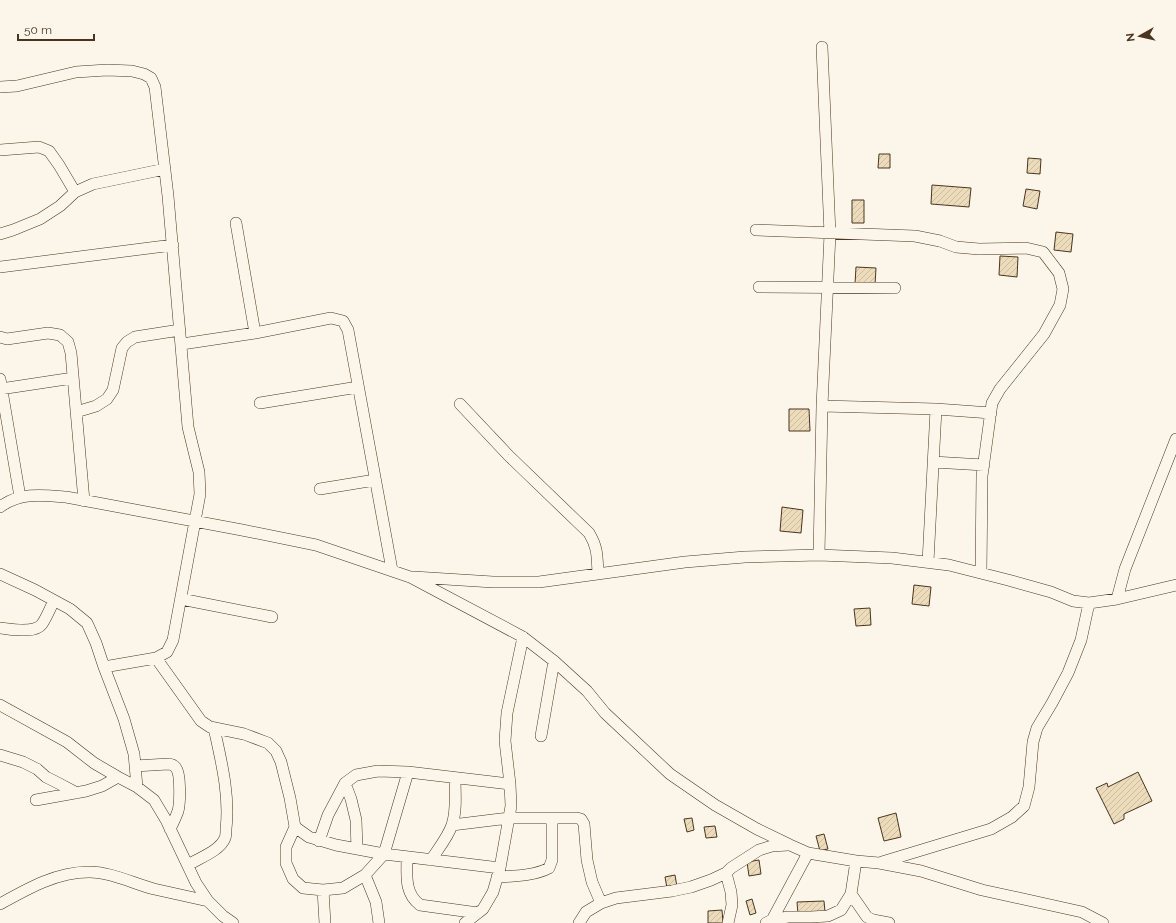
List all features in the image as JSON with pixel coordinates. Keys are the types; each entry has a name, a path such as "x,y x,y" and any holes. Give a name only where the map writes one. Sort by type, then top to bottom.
{"street":[{"path":"819,555 826,287 830,234 822,47"},
{"path":"0,87 16,86 76,72 107,70 132,71 144,74 151,78 155,87 173,245 188,427 199,472 200,494 173,640 167,652 156,658 104,667"},
{"path":"0,150 39,147 49,151 75,192"},
{"path":"0,234 40,219 60,206 75,192 93,184 165,169"},
{"path":"236,223 254,333"},
{"path":"756,230 830,234 915,236 940,241 956,248 1026,248 1043,252 1059,273 1062,289 1060,305 1044,334 1000,389 992,403 982,476 981,573"},
{"path":"0,267 173,245"},
{"path":"759,287 895,288"},
{"path":"182,344 254,333 331,318 343,321 348,330 392,570"},
{"path":"76,412 96,406 107,399 113,390 122,348 127,342 135,337 180,330"},
{"path":"0,337 7,339 48,333 60,334 68,342 71,353 84,501"},
{"path":"20,497 1,386 73,378"},
{"path":"260,403 358,387"},
{"path":"460,404 508,455 590,532 595,544 598,574"},
{"path":"822,406 936,409 991,413"},
{"path":"928,562 932,462 936,409"},
{"path":"1117,599 1125,569 1176,439"},
{"path":"932,462 984,465"},
{"path":"320,490 375,480"},
{"path":"0,507 20,497 38,495 66,498 316,545 392,570 410,577 523,638 554,661 587,691 605,713 670,774 715,805 790,845 808,853 856,861 879,863 921,871 982,890 1082,912 1103,923"},
{"path":"410,577 493,582 539,582 685,562 745,557 819,555 892,558 949,565 1051,592 1073,602 1089,604 1176,585"},
{"path":"0,574 35,590 70,609 87,623 96,643 124,719 134,754 137,787"},
{"path":"181,599 272,617"},
{"path":"0,628 27,630 37,628 42,624 54,601"},
{"path":"879,863 991,829 1012,817 1024,806 1029,787 1033,742 1037,728 1068,673 1081,640 1089,604"},
{"path":"465,923 483,909 493,892 509,818 511,806 510,784 505,741 507,713 523,638"},
{"path":"156,658 201,721 210,727 250,736 268,743 276,751 281,762 290,798 295,827 286,847 286,863 293,880 303,888 323,890 343,888 365,875 384,854 408,772"},
{"path":"541,736 554,661"},
{"path":"0,705 67,742 94,763 137,787 154,800 196,883 208,902 233,923"},
{"path":"188,865 216,849 225,838 227,804 223,770 214,728"},
{"path":"0,755 30,765 46,777 77,793"},
{"path":"135,766 168,764 177,768 179,801 178,813 170,829"},
{"path":"319,841 328,815 345,783 356,775 378,771 408,772 510,784"},
{"path":"36,800 77,793 102,786 118,777"},
{"path":"431,860 442,844 452,825 455,810 455,778"},
{"path":"345,783 356,820 357,849"},
{"path":"452,825 509,818 582,819 584,824 587,860 592,882 601,903"},
{"path":"295,827 309,837 319,841 357,849 498,872 532,873 549,868 552,860 552,818"},
{"path":"579,923 586,912 601,903 616,898 672,891 691,887 726,873 731,868 759,850 772,846 790,845"},
{"path":"769,921 808,853"},
{"path":"407,857 410,894 420,905 478,912"},
{"path":"769,921 788,917 828,916 841,910 851,894 856,861"},
{"path":"0,904 32,887 52,879 70,874 88,872 107,874 154,889 208,902"},
{"path":"726,873 731,892 732,905 728,923"},
{"path":"365,875 376,902 379,923"},
{"path":"323,890 325,923"},
{"path":"851,894 867,917 873,920 889,923"}],"building":[{"path":"879,154 890,154 890,168 878,168"},
{"path":"1028,158 1041,159 1040,174 1027,173"},
{"path":"932,185 971,188 969,207 931,204"},
{"path":"1026,189 1040,191 1037,209 1023,206"},
{"path":"852,200 864,200 864,223 852,223"},
{"path":"1056,232 1073,234 1071,252 1054,250"},
{"path":"1000,256 1018,257 1017,277 999,275"},
{"path":"856,267 876,268 875,285 855,284"},
{"path":"789,409 809,409 810,431 789,431"},
{"path":"782,507 803,510 801,533 780,531"},
{"path":"914,585 931,587 929,606 912,604"},
{"path":"870,608 871,625 856,626 854,609"},
{"path":"1138,772 1152,801 1124,814 1124,819 1114,824 1096,788 1107,783 1108,787"},
{"path":"896,813 901,837 884,841 878,818"},
{"path":"692,818 694,830 687,832 684,819"},
{"path":"715,826 717,837 706,838 704,827"},
{"path":"824,834 828,849 820,851 816,836"},
{"path":"759,860 761,874 749,876 747,862"},
{"path":"675,875 677,887 667,888 665,877"},
{"path":"752,899 756,913 750,915 746,901"},
{"path":"824,901 825,912 798,914 797,902"},
{"path":"722,910 723,923 708,923 708,911"}]}
